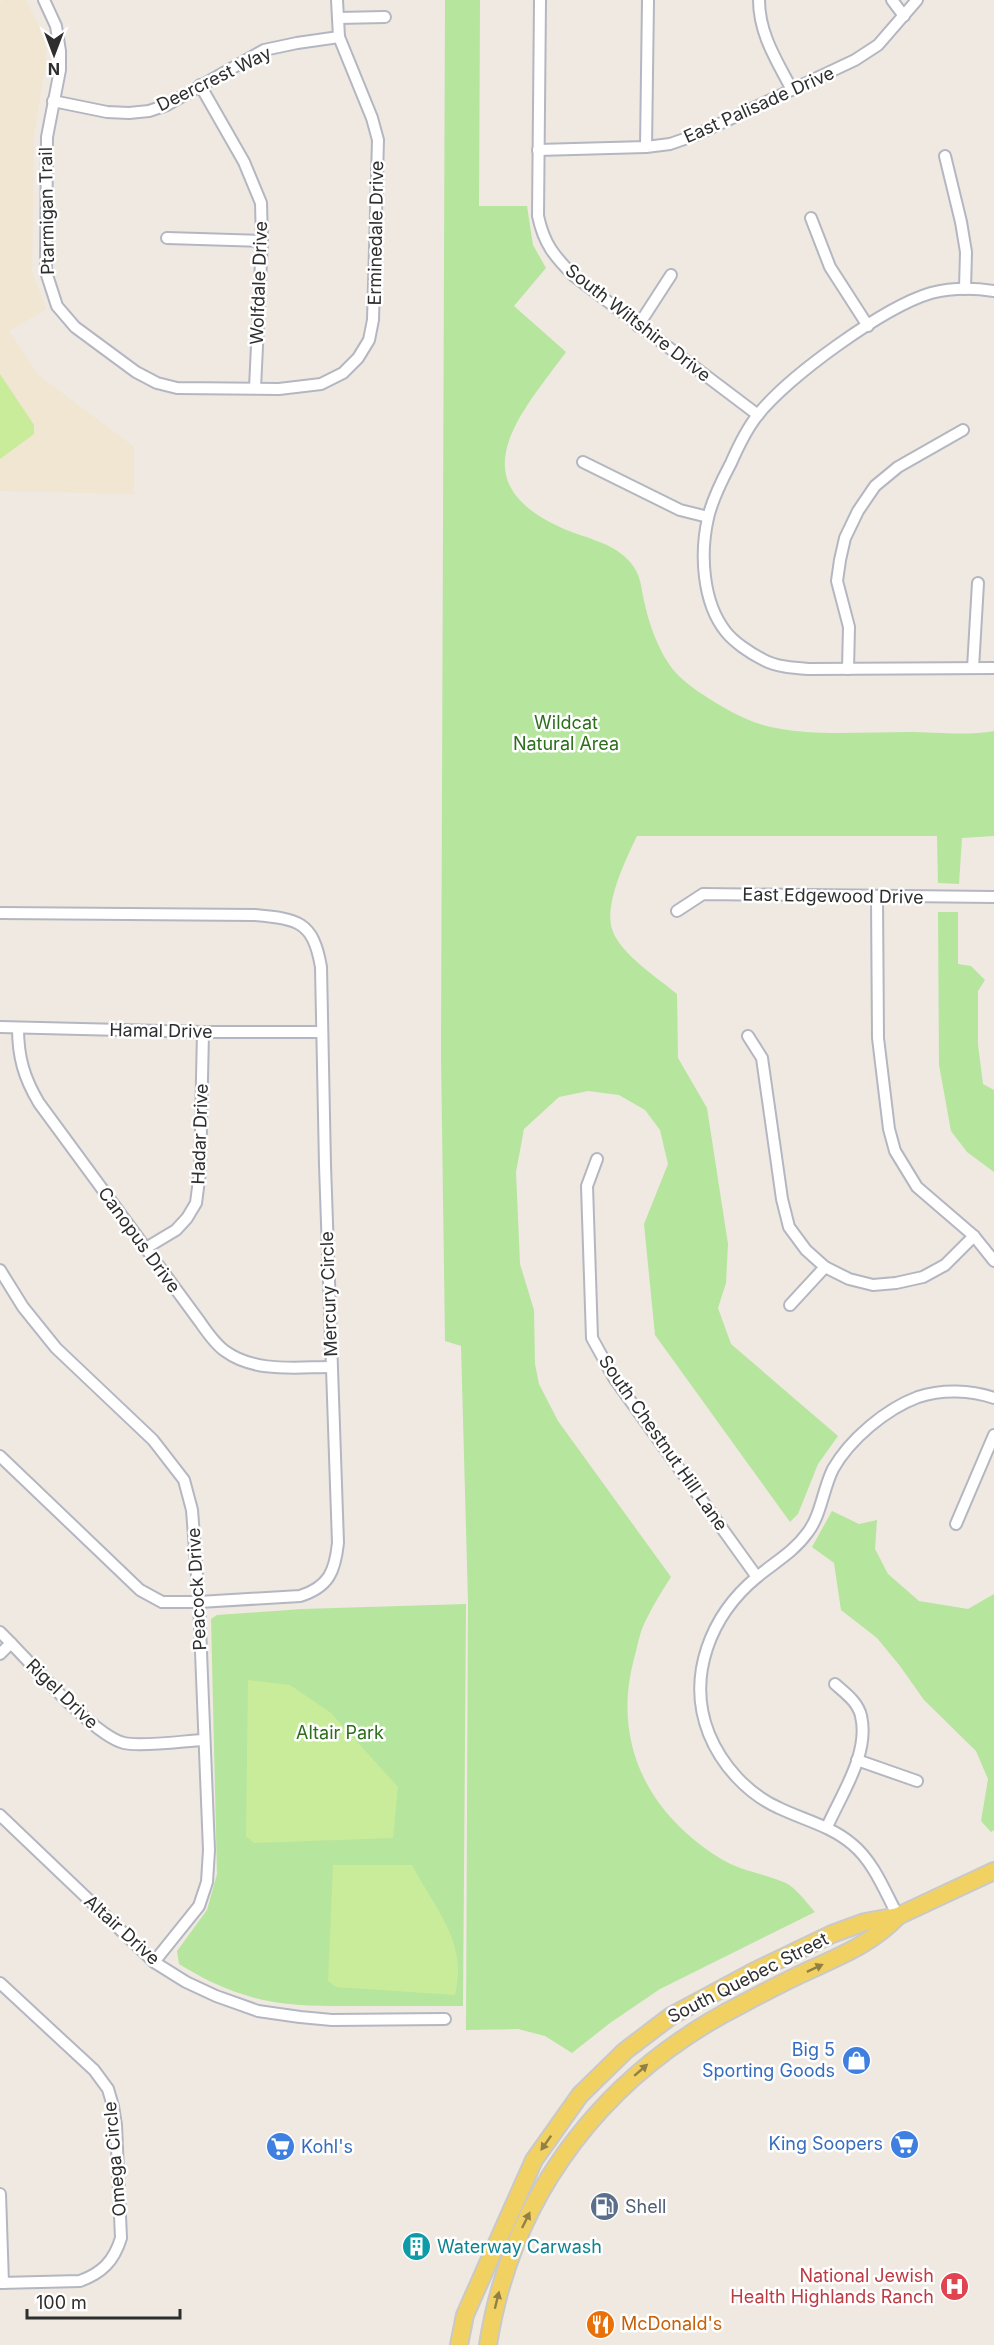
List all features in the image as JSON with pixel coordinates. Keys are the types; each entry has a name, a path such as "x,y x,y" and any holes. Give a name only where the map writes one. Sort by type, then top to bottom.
{"main road":[{"name":"South Quebec Street","path":"459,2345 465,2315 534,2160 580,2095 647,2032 728,1984 832,1934 865,1922 898,1916 994,1871"},
{"name":"South Quebec Street","path":"488,2345 502,2280 514,2246 532,2207 576,2138 610,2100 645,2066 687,2035 738,2006 852,1951 878,1936 898,1916"}],"street":[{"name":"Ptarmigan Trail","path":"44,0 56,26 60,51 60,70 46,137 45,260 48,284 57,306 75,327 136,372 157,383 177,388 255,388"},
{"name":"Erminedale Drive","path":"255,388 279,389 321,384 343,373 358,358 369,340 376,297 378,140 372,118 339,37 337,0"},
{"name":"South Wiltshire Drive","path":"540,0 538,216 543,237 555,257 574,276 758,415"},
{"path":"646,147 648,0"},
{"path":"759,0 759,17 764,34 792,90"},
{"path":"892,0 904,16"},
{"name":"East Palisade Drive","path":"538,150 646,147 670,144 696,135 855,60 878,45 917,0"},
{"path":"338,18 385,17"},
{"name":"Deercrest Way","path":"54,101 107,112 148,111 166,105 264,51 297,43 339,37"},
{"name":"Wolfdale Drive","path":"200,85 256,188 261,203 262,241 255,388"},
{"path":"945,156 966,252 964,288"},
{"path":"811,219 830,267 868,326"},
{"path":"167,238 262,241"},
{"path":"638,326 671,275"},
{"path":"994,291 964,288 932,293 905,303 804,370 758,415 736,452 708,517 704,554 706,581 715,613 726,632 763,660 787,667 994,668"},
{"path":"848,669 849,627 837,581 845,538 874,486 898,467 963,430"},
{"path":"583,462 680,510 708,517"},
{"path":"974,668 978,583"},
{"name":"East Edgewood Drive","path":"677,911 703,894 994,897"},
{"path":"876,897 878,1038 895,1151 917,1187 974,1236 994,1261"},
{"name":"Mercury Circle","path":"0,914 255,915 290,918 310,932 318,949 321,968 338,1543 336,1564 327,1580 315,1591 300,1596 162,1602 140,1590 0,1456"},
{"name":"Hamal Drive","path":"0,1027 203,1032 322,1032"},
{"name":"Canopus Drive","path":"18,1028 18,1050 28,1085 200,1322 224,1350 255,1365 331,1367"},
{"name":"Hadar Drive","path":"146,1248 176,1230 188,1218 196,1203 200,1172 203,1032"},
{"path":"748,1036 762,1058 782,1199 789,1227 806,1250 825,1267 849,1279 873,1285 896,1283 923,1277 945,1264 974,1236"},
{"name":"South Chestnut Hill Lane","path":"597,1159 587,1186 592,1338 614,1378 757,1577"},
{"path":"790,1305 825,1267"},
{"name":"Peacock Drive","path":"0,1270 23,1307 57,1348 153,1440 184,1480 192,1510 199,1602 209,1850 207,1882 199,1906 154,1962"},
{"path":"898,1916 863,1855 851,1843 827,1827 762,1799 744,1785 720,1755 709,1735 702,1713 700,1689 703,1661 711,1634 726,1608 757,1577 797,1546 810,1530 833,1470 850,1445 872,1424 918,1397 948,1392 977,1392 994,1398"},
{"path":"956,1524 994,1435"},
{"name":"Rigel Drive","path":"0,1632 109,1738 126,1744 203,1740"},
{"path":"0,1654 11,1643"},
{"path":"827,1827 857,1760 862,1737 861,1715 854,1700 835,1684"},
{"path":"857,1760 917,1781"},
{"name":"Altair Drive","path":"0,1815 154,1962 194,1986 258,2011 332,2020 445,2019"},
{"name":"Omega Circle","path":"0,1983 94,2070 108,2089 116,2125 121,2238 117,2253 106,2266 86,2279 2,2283"},
{"path":"0,2194 2,2283"}],"shaded area":[{"path":"26,0 46,47 46,62 34,134 32,271 46,309 9,331 38,375 134,447 134,494 0,491 0,2"}],"green space":[{"name":"Wildcat Natural Area","path":"445,0 480,0 479,206 527,206 533,245 546,268 514,306 566,352 531,399 507,446 505,468 512,490 530,510 562,528 603,543 624,556 637,573 651,628 669,664 693,688 739,716 763,725 797,731 962,734 994,731 994,836 962,838 959,884 938,883 937,836 637,836 613,895 610,919 616,938 640,965 677,994 678,1058 707,1108 728,1244 726,1283 718,1308 731,1344 838,1436 818,1464 798,1514 790,1522 655,1335 644,1224 668,1164 660,1130 645,1110 619,1095 588,1091 559,1097 524,1129 516,1172 520,1264 534,1310 535,1364 539,1384 558,1421 671,1577 642,1629 629,1686 628,1716 632,1744 640,1771 671,1818 693,1839 726,1862 790,1885 815,1912 660,1989 610,2023 572,2053 545,2036 518,2029 466,2030 468,1602 461,1346 445,1341 441,1054"},
{"path":"0,374 34,425 34,434 0,459"},
{"path":"938,912 958,912 958,964 971,966 985,980 978,991 978,1045 983,1084 994,1090 994,1172 967,1152 951,1131 939,1065"},
{"path":"832,1511 859,1524 877,1520 875,1549 888,1574 919,1601 968,1609 994,1594 994,1830 991,1832 981,1821 988,1779 976,1751 924,1700 877,1638 841,1610 834,1563 812,1547"},
{"name":"Altair Park","path":"466,1604 463,2006 284,2004 234,1991 209,1981 179,1964 177,1951 207,1910 217,1874 211,1619 217,1615 302,1609"},
{"path":"248,1680 290,1685 331,1713 398,1787 393,1838 254,1843 246,1836"},
{"path":"333,1865 412,1865 447,1926 453,1942 458,1976 455,1995 336,1987 328,1981"}],"place":[{"name":"Big 5 Sporting Goods","path":"856,2060"},
{"name":"King Soopers","path":"904,2144"},
{"name":"Kohl's","path":"280,2147"},
{"name":"Shell","path":"604,2207"},
{"name":"Waterway Carwash","path":"416,2247"},
{"name":"National Jewish Health Highlands Ranch","path":"955,2286"},
{"name":"McDonald's","path":"600,2324"}]}
